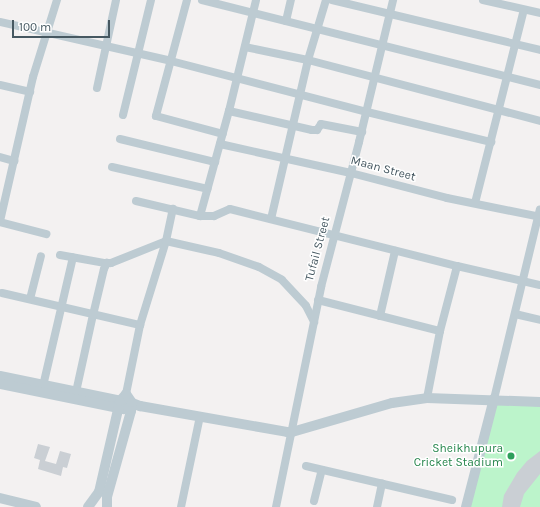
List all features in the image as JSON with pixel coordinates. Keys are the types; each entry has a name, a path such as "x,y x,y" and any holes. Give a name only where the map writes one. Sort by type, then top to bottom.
{"street":[{"path":"46,234 0,222 3,192 14,161 39,55 48,34 57,0"},
{"path":"97,88 116,0"},
{"path":"123,114 139,54 151,0"},
{"path":"187,0 156,116 223,134"},
{"path":"202,0 540,84"},
{"path":"200,216 238,77 256,0"},
{"path":"286,21 291,0"},
{"path":"271,220 308,60 326,0"},
{"path":"332,0 540,50"},
{"name":"Tufail Street","path":"276,507 318,300 367,112 393,0"},
{"path":"483,0 540,13"},
{"path":"475,204 524,10"},
{"path":"0,22 238,77 367,112 491,142"},
{"path":"245,47 308,60 540,121"},
{"path":"0,85 30,92"},
{"path":"229,111 315,130 321,124 362,132"},
{"path":"120,139 215,162"},
{"name":"Maan Street","path":"220,144 351,173 475,204 539,214"},
{"path":"0,157 14,161"},
{"path":"112,167 208,189"},
{"path":"136,201 200,216 214,216 230,209 395,251 540,285"},
{"path":"107,507 107,497 128,404 140,325 166,241 173,209"},
{"path":"466,507 494,400 539,214"},
{"path":"60,255 107,263 166,241 225,255 271,272 282,280 306,306 314,322"},
{"path":"380,316 395,251"},
{"path":"30,300 41,256"},
{"path":"43,386 73,258"},
{"path":"76,392 104,269 107,263"},
{"path":"427,398 440,331 457,266"},
{"path":"2,293 140,325"},
{"path":"318,300 440,331"},
{"path":"515,314 540,320"},
{"path":"0,376 128,404"},
{"path":"0,384 292,432 392,403 427,398 540,402"},
{"path":"88,507 99,492 128,404"},
{"path":"181,507 200,416"},
{"path":"306,466 452,500"},
{"path":"314,501 322,470"},
{"path":"377,507 382,484"},
{"path":"0,498 25,506 36,507"}],"green space":[{"name":"Sheikhupura Cricket Stadium","path":"496,403 540,405 540,507 468,507"}],"building":[{"path":"38,444 50,447 45,461 56,464 60,451 71,454 67,468 63,467 61,476 38,469 40,460 34,458"},
{"path":"540,451 540,474 524,494 520,507 502,507 504,495 517,473 527,461"}],"place":[{"name":"Sheikhupura Cricket Stadium","path":"511,456"}]}
